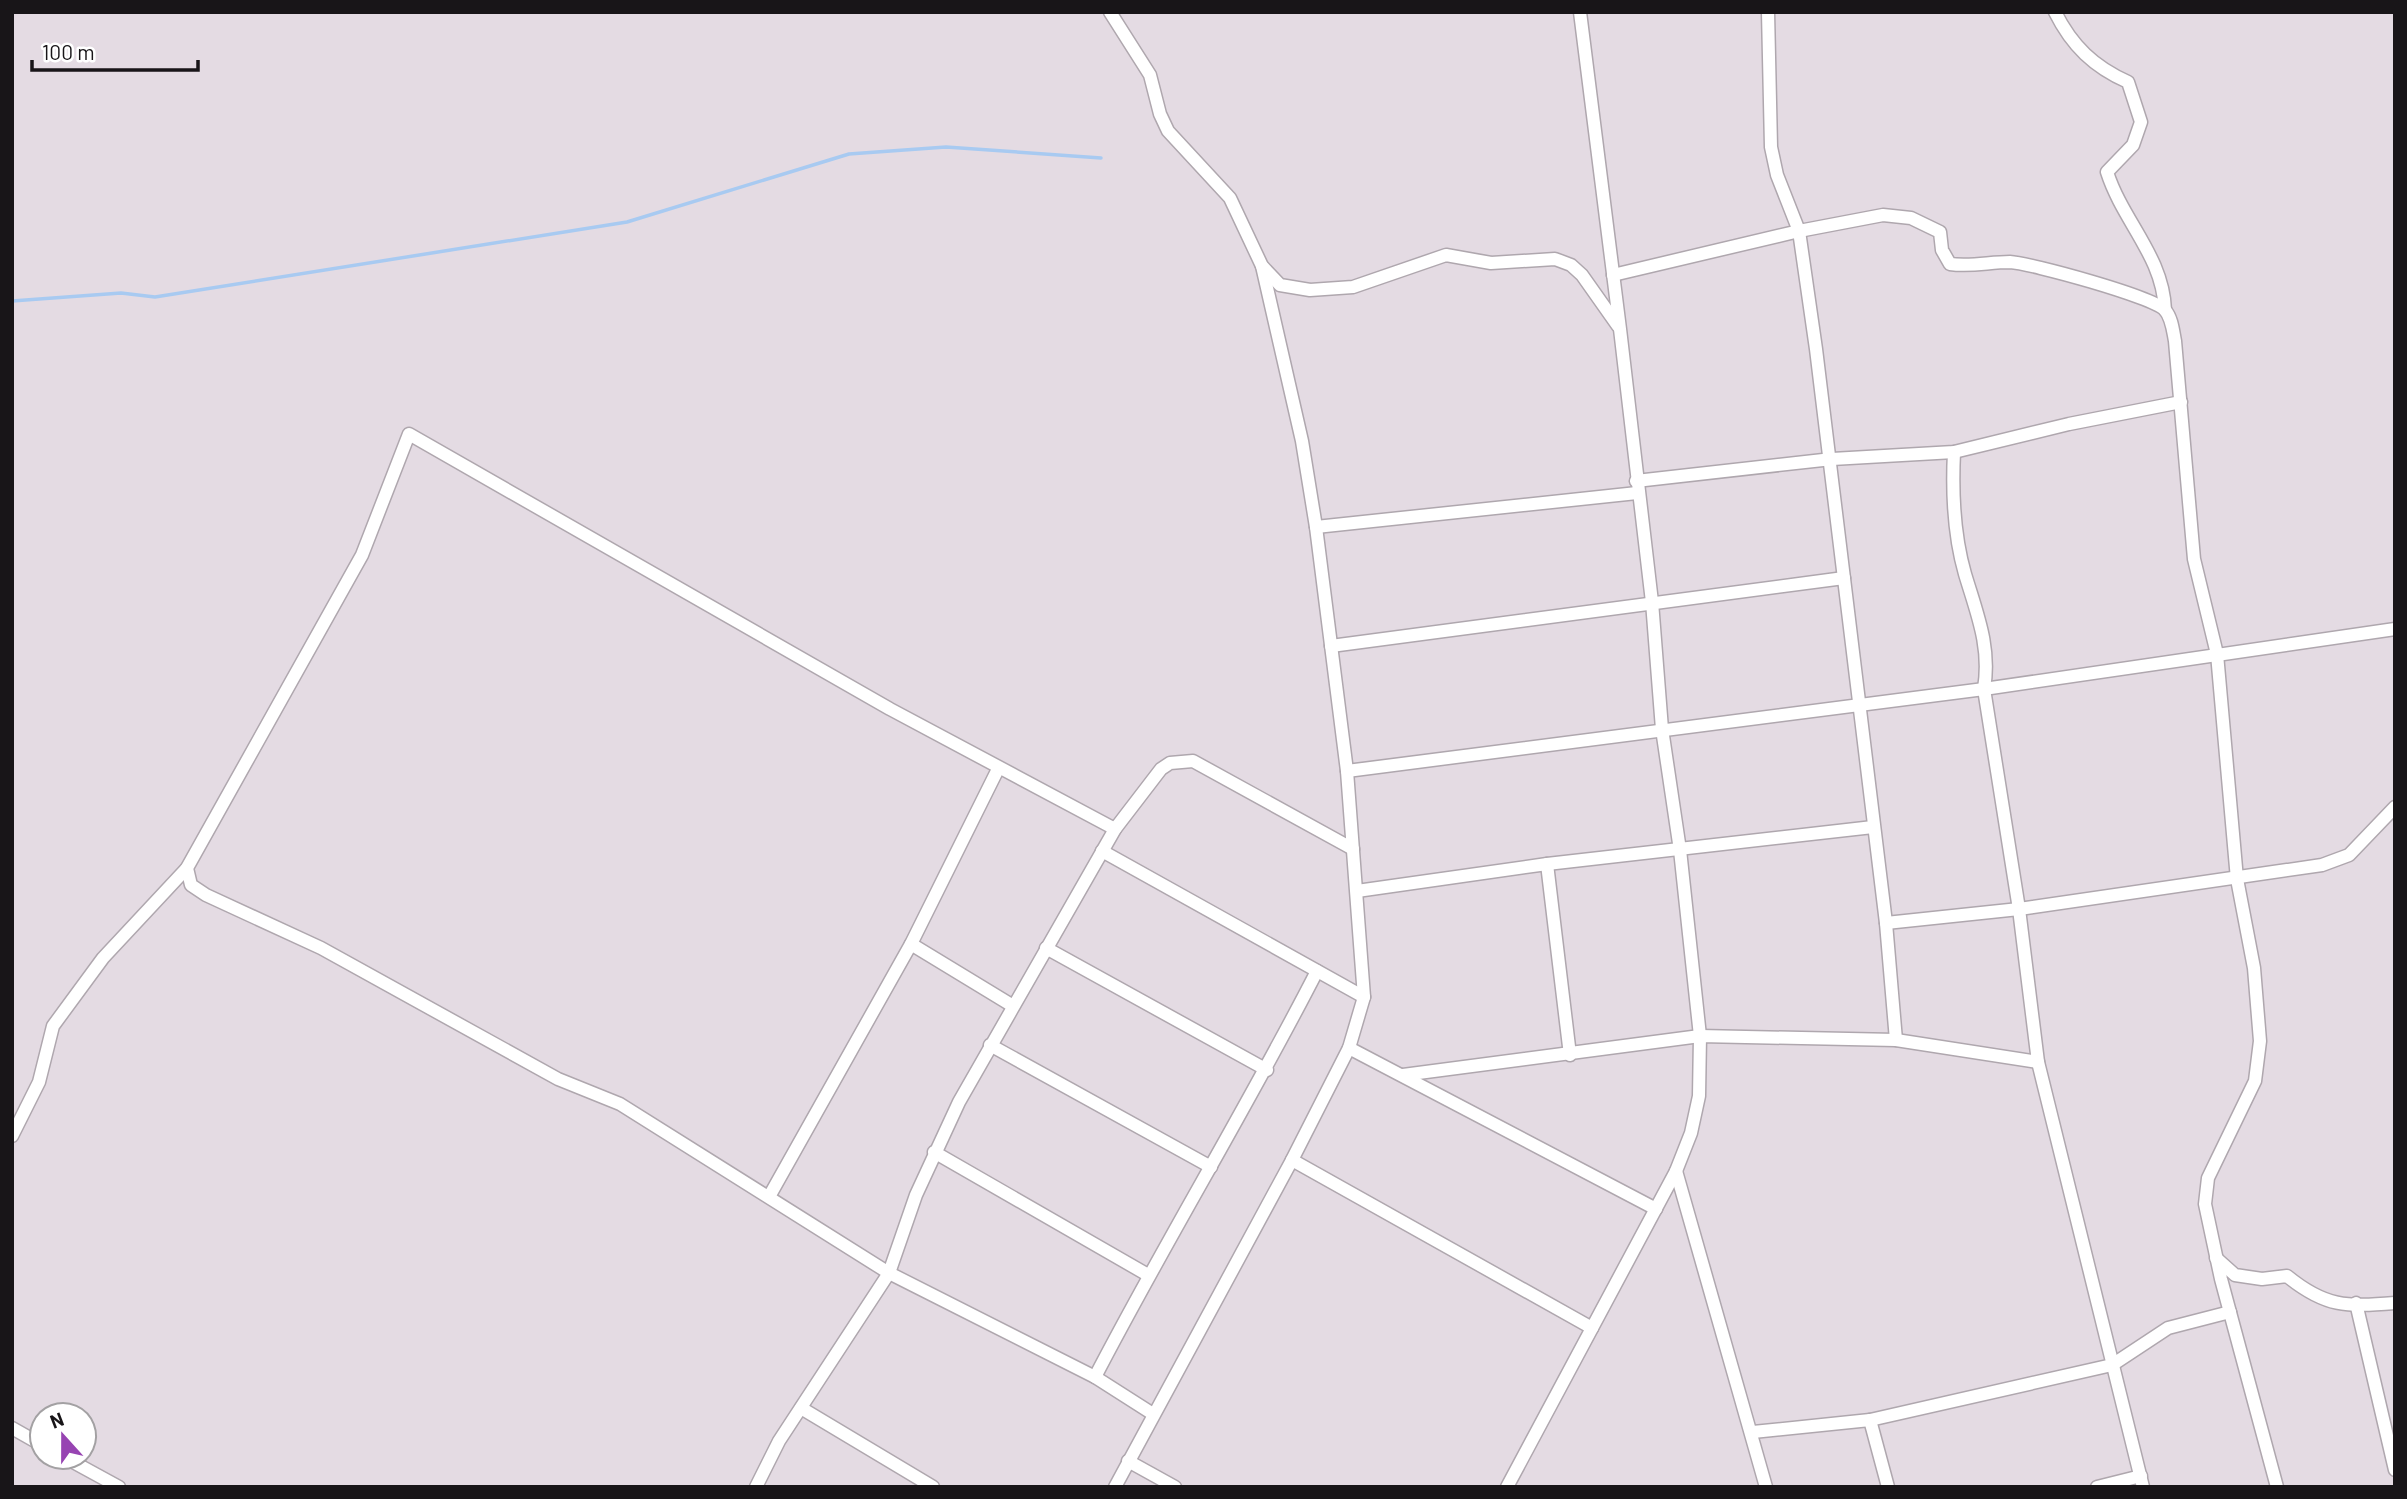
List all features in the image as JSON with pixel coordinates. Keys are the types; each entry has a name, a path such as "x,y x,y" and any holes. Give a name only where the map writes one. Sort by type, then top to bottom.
{"street":[{"path":"1110,12 1148,72 1160,114 1168,131 1230,198 1262,266 1302,441 1316,527 1347,771 1357,891 1357,945 1364,997 1349,1048 1292,1160 1115,1487"},
{"path":"1507,1487 1676,1171 1691,1133 1699,1096 1700,1037 1680,850 1662,729 1652,602 1580,12"},
{"path":"1768,12 1771,147 1777,176 1799,231 1832,459 1857,704 1886,923 1896,1040"},
{"path":"2055,12 2066,34 2101,71 2128,82 2141,122 2133,145 2107,172 2119,202 2158,270 2165,310 2175,341 2194,559 2217,654 2237,879 2254,968 2260,1041 2255,1080 2225,1138 2205,1193 2206,1217 2277,1487"},
{"path":"1613,275 1799,231 1872,216 1898,215 1940,232 1942,250 1950,264 1974,267 2010,262 2121,291 2165,310"},
{"path":"1262,266 1273,279 1285,287 1322,290 1374,281 1446,255 1492,263 1555,259 1571,265 1582,275 1620,329"},
{"path":"1316,527 1636,487 1832,459 1954,452 2069,424 2181,402"},
{"path":"12,1136 39,1082 53,1026 103,958 187,868 362,555 409,434 998,769 1115,829"},
{"path":"1954,452 1957,533 1985,638 1987,672 1984,689 2020,909 2038,1062 2142,1481 2097,1487"},
{"path":"1331,646 1844,578"},
{"path":"1347,771 1984,689 2395,629"},
{"path":"756,1487 779,1441 889,1273 934,1152 990,1045 1115,829 1151,778 1170,763 1193,761 1353,849"},
{"path":"770,1195 911,944 998,769"},
{"path":"1886,923 2020,909 2322,865 2343,858 2395,807"},
{"path":"1357,891 1547,864 1873,827"},
{"path":"1102,851 1364,997"},
{"path":"1547,864 1570,1055"},
{"path":"187,868 191,885 206,895 321,948 558,1079 620,1104 770,1195 889,1273 1095,1377 1153,1414"},
{"path":"911,944 1013,1006"},
{"path":"1046,948 1267,1070"},
{"path":"1095,1377 1148,1275 1267,1070 1317,971"},
{"path":"1403,1075 1700,1037 1896,1040 2038,1062"},
{"path":"990,1045 1211,1167"},
{"path":"1349,1048 1656,1209"},
{"path":"934,1152 1148,1275"},
{"path":"1292,1160 1592,1328"},
{"path":"1676,1171 1753,1432 1766,1487"},
{"path":"2216,1258 2235,1275 2262,1279 2287,1276 2304,1290 2331,1304 2395,1303"},
{"path":"2356,1303 2395,1470"},
{"path":"1753,1432 1870,1420 2112,1365 2168,1328 2230,1312"},
{"path":"801,1408 933,1487"},
{"path":"1870,1420 1888,1487"},
{"path":"12,1428 28,1437"},
{"path":"1128,1461 1175,1487"},
{"path":"89,1471 118,1487"}],"waterway":[{"path":"12,301 121,293 155,297 627,222 849,154 946,147 1101,158"}]}
